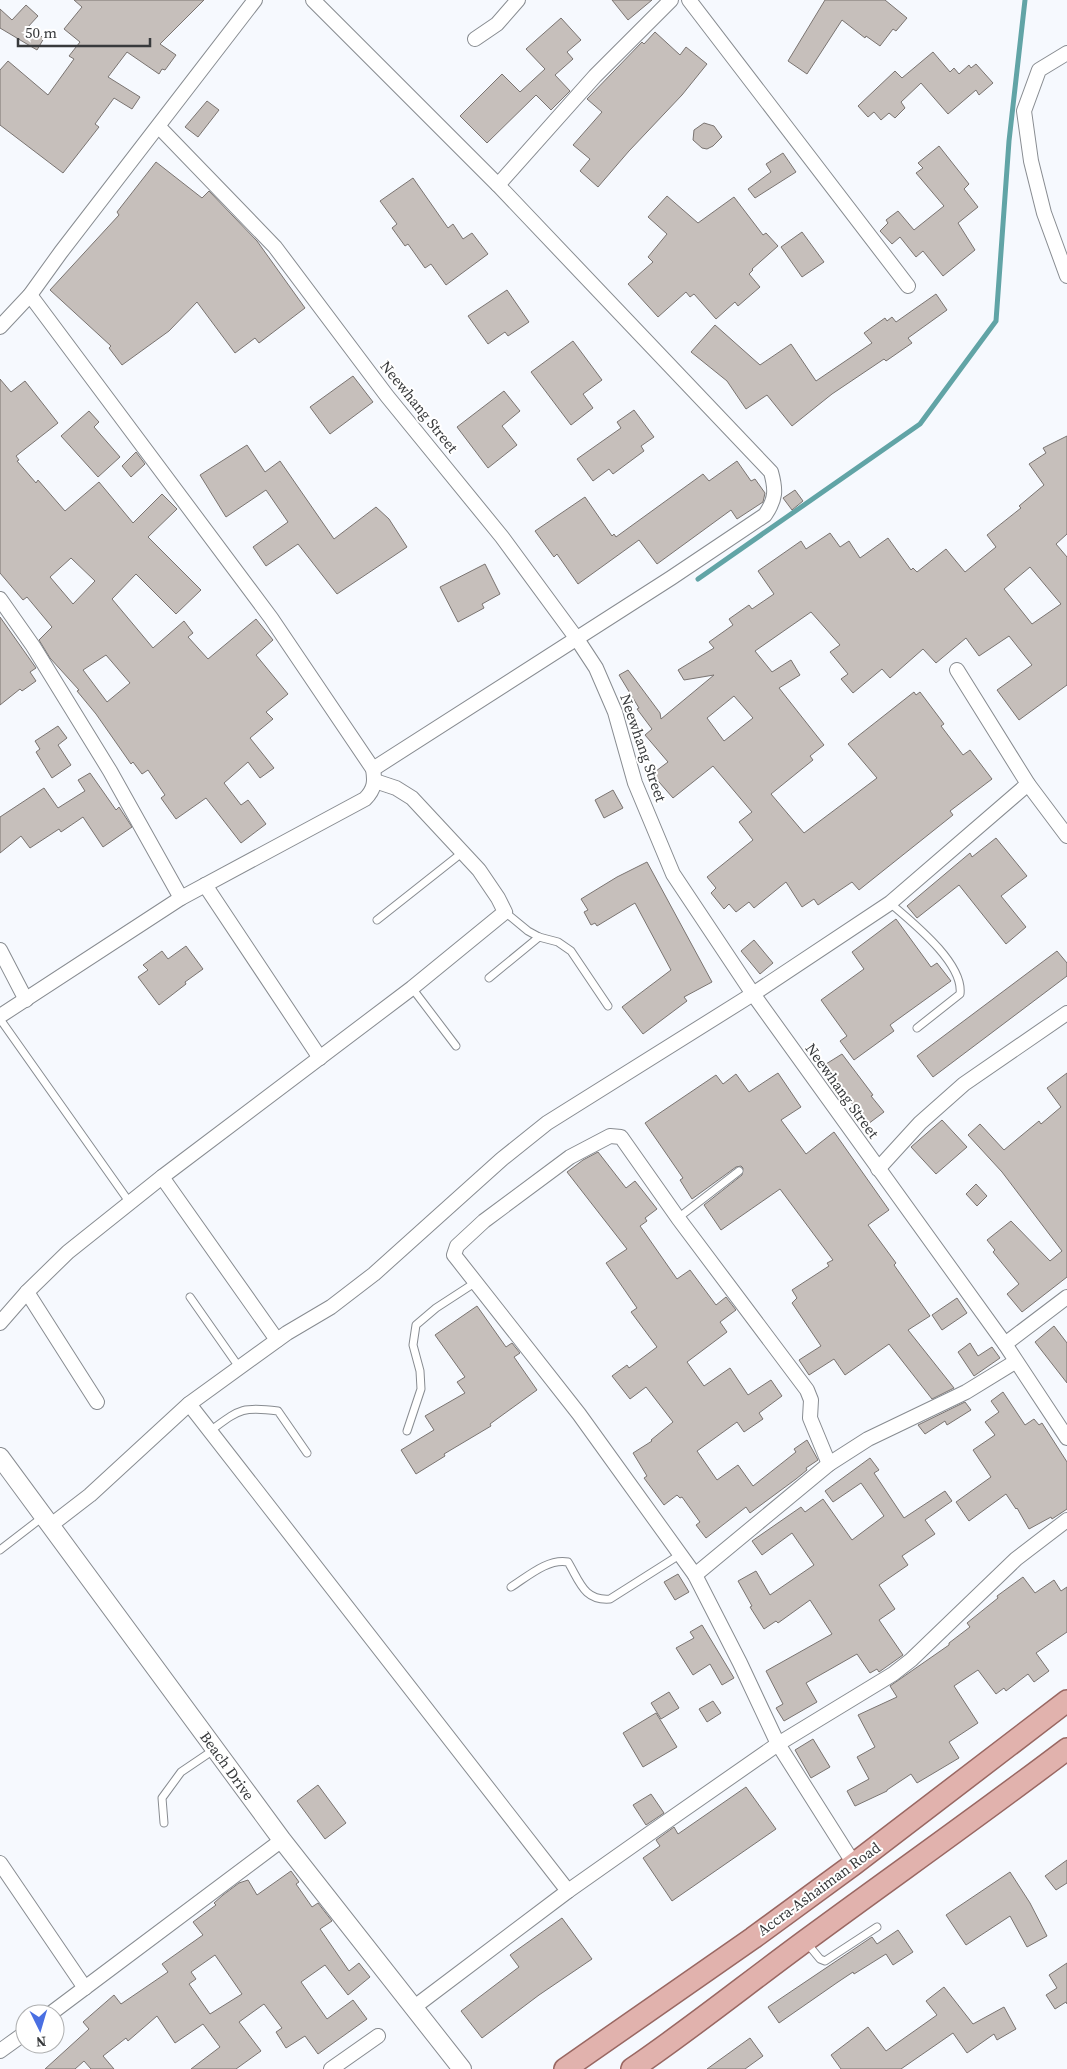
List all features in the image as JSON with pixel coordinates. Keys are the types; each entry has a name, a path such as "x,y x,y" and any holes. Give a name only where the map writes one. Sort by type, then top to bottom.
{"main road":[{"name":"Accra-Ashaiman Road","path":"565,2069 729,1955 854,1864 1067,1701"},
{"path":"632,2069 680,2036 805,1941 1067,1749"}],"street":[{"path":"0,1017 182,898 366,798 372,792 374,775 765,515 772,505 775,488 771,472 498,185 313,0"},
{"path":"476,39 497,24 518,0"},
{"path":"498,185 595,76 671,0"},
{"path":"689,0 908,286"},
{"path":"0,327 30,295 158,127 249,2"},
{"path":"1067,53 1039,70 1024,111 1031,161 1044,212 1067,276"},
{"name":"Neewhang Street","path":"158,127 275,247 388,396 502,537 577,639 596,668 615,712 635,783 673,874 753,994 1005,1344 1067,1438"},
{"path":"0,1323 27,1292 68,1252 162,1177 412,988 505,912 479,870 412,798 374,775 271,618 30,295"},
{"path":"0,599 33,646 110,771 182,898"},
{"path":"957,670 1028,784 1067,836"},
{"path":"48,1520 90,1495 188,1404 277,1340 331,1307 374,1274 502,1158 547,1123 753,994 890,903 1028,784"},
{"path":"205,885 320,1058"},
{"path":"0,950 26,1000"},
{"path":"878,1169 920,1122 964,1084 1067,1012"},
{"path":"828,1464 810,1418 811,1400 807,1390 678,1218 621,1137 610,1136 570,1157 484,1221 456,1246 454,1255 579,1414 695,1575 740,1663 778,1744 854,1864"},
{"path":"162,1177 277,1340"},
{"path":"27,1292 97,1402"},
{"path":"1005,1344 1067,1297"},
{"path":"695,1575 828,1464 868,1439 966,1392 1016,1362"},
{"path":"188,1404 568,1891"},
{"name":"Beach Drive","path":"0,1457 282,1840 462,2069"},
{"path":"413,2008 568,1891 778,1744 893,1674 1016,1559 1067,1520"},
{"path":"63,2004 282,1840"},
{"path":"0,1863 85,1988"},
{"path":"331,2069 378,2036"},
{"path":"0,2051 15,2040"}],"lane":[{"path":"377,920 462,852"},
{"path":"890,903 930,938 958,976 961,986 960,994 917,1028"},
{"path":"505,912 528,931 539,937 558,942 570,951 608,1006"},
{"path":"489,978 539,937"},
{"path":"412,988 456,1046"},
{"path":"0,1017 130,1202"},
{"path":"678,1218 739,1171"},
{"path":"407,1431 421,1389 420,1371 413,1345 416,1325 436,1308 476,1282"},
{"path":"190,1298 239,1367"},
{"path":"210,1431 237,1411 253,1407 278,1411 307,1453"},
{"path":"0,1550 48,1520"},
{"path":"510,1587 550,1563 559,1560 568,1562 589,1596 600,1600 610,1599 681,1554"},
{"path":"164,1823 162,1798 181,1772 215,1749"},
{"path":"805,1941 820,1959 825,1961 877,1926"}],"building":[{"path":"74,0 204,0 160,44 176,55 165,70 162,69 159,74 127,52 108,77 140,97 132,109 114,98 95,124 99,127 63,173 0,125 0,70 8,61 48,95 74,59 69,56 80,42 64,29 82,7"},
{"path":"612,0 652,0 628,20"},
{"path":"825,0 885,0 907,18 896,31 893,29 880,46 866,36 865,38 842,20 807,74 788,61"},
{"path":"26,5 38,16 27,28 44,38 37,50 0,28 0,9 12,20"},
{"path":"561,18 581,40 567,52 573,59 555,75 570,91 551,110 536,95 487,143 460,116 502,74 520,92 545,69 526,49"},
{"path":"655,32 680,55 686,47 707,64 682,95 598,187 580,171 590,159 573,145 602,112 587,99 642,42 644,44"},
{"path":"933,52 950,72 954,68 959,74 969,65 971,68 976,64 993,83 979,95 976,90 948,114 921,83 901,102 905,108 895,118 889,113 881,120 874,112 868,117 858,106 895,71 902,78"},
{"path":"207,101 219,110 198,137 185,127"},
{"path":"704,123 714,126 722,137 707,149 702,148 693,140 694,130"},
{"path":"939,146 969,184 964,189 978,207 958,223 975,250 943,276 923,251 916,257 900,237 892,244 880,231 888,223 886,220 898,211 914,230 944,206 916,173 923,168 918,163"},
{"path":"783,153 796,172 755,198 748,189 771,172 766,164"},
{"path":"156,162 202,198 209,191 257,241 305,308 259,343 255,338 235,353 197,302 169,331 122,365 109,348 111,346 50,290 119,215 117,212"},
{"path":"413,178 448,228 453,224 463,239 472,233 488,254 446,285 431,264 425,268 408,244 405,246 392,228 397,224 380,201"},
{"path":"667,196 698,223 734,197 763,235 766,233 778,246 752,269 749,274 760,287 738,306 735,302 716,319 694,294 690,297 686,292 658,317 628,284 653,262 648,257 667,234 648,217"},
{"path":"802,232 824,262 802,277 781,247"},
{"path":"507,290 529,322 508,336 505,332 488,344 468,316"},
{"path":"936,294 947,310 908,338 912,343 886,361 884,359 832,394 792,426 767,395 746,409 727,381 691,352 715,325 760,365 791,344 816,381 872,343 864,333 885,318 887,321 892,317 896,322"},
{"path":"573,341 602,380 583,394 593,408 571,425 531,372"},
{"path":"353,376 373,402 330,434 310,407"},
{"path":"0,379 11,392 25,381 58,423 16,456 19,460 17,461 36,483 38,480 65,511 99,482 133,523 162,494 177,509 148,537 201,590 176,614 136,574 112,599 153,648 184,621 193,633 188,637 208,659 256,619 273,640 256,655 288,694 266,712 273,719 250,738 274,768 260,778 248,762 224,783 241,805 248,800 266,824 241,843 206,798 176,819 161,798 165,795 148,770 142,774 133,762 131,764 96,714 77,691 79,690 50,658 39,640 52,627 27,597 23,600 0,573","holes":["71,558 95,581 73,604 50,577","106,655 130,683 107,702 83,670"]},
{"path":"504,391 520,411 502,426 517,445 488,468 457,427"},
{"path":"634,410 654,437 641,446 644,451 613,474 609,469 593,481 577,459 621,428 617,422"},
{"path":"89,411 99,422 94,427 120,457 98,477 61,436"},
{"path":"1067,436 1067,534 1056,544 1067,557 1067,685 1019,720 997,690 1032,665 1009,636 979,656 966,638 936,663 923,649 890,678 882,669 853,693 841,679 848,674 830,652 840,645 811,612 755,651 772,672 791,660 800,675 779,688 824,745 810,756 813,760 771,794 804,833 877,778 848,744 914,692 916,695 920,692 944,724 941,726 963,755 970,750 992,779 950,811 953,815 859,890 852,882 818,905 814,899 802,907 786,882 754,908 749,902 736,912 729,904 724,909 711,893 716,888 707,877 753,840 739,822 752,812 713,766 673,798 652,774 668,762 645,735 652,729 637,709 639,708 619,675 628,670 660,713 661,719 714,675 684,680 678,670 714,648 709,642 733,625 729,619 749,605 752,609 774,594 758,571 801,541 806,549 830,533 840,547 849,541 860,558 888,538 911,570 913,568 917,572 946,549 965,572 996,547 987,535 1021,508 1019,506 1044,485 1029,464 1046,453 1043,448","holes":["1030,567 1061,604 1032,624 1004,589","734,696 753,718 724,741 707,718"]},
{"path":"247,445 265,472 280,461 334,539 376,507 389,519 407,547 337,594 298,544 266,566 253,547 288,522 266,490 226,517 200,475"},
{"path":"136,452 145,464 131,477 122,466"},
{"path":"737,461 751,481 755,479 765,493 763,502 737,519 731,510 657,564 639,540 578,584 557,554 554,557 535,531 585,497 612,536 614,534 616,537 703,474 709,481"},
{"path":"795,490 803,501 792,510 783,498"},
{"path":"485,564 500,594 482,604 484,608 458,622 440,587"},
{"path":"0,617 36,668 30,672 36,681 22,691 20,689 0,705"},
{"path":"58,726 67,738 58,745 71,765 52,778 36,752 40,749 35,741"},
{"path":"90,773 116,810 119,807 132,827 103,847 83,817 61,832 59,829 30,848 21,836 0,853 0,817 44,788 58,808 85,791 78,780"},
{"path":"613,790 623,808 604,818 595,800"},
{"path":"996,838 1027,876 1001,896 1026,927 1006,944 959,885 917,918 907,906 970,853 972,857"},
{"path":"647,862 712,982 684,997 687,1001 643,1034 622,1007 671,970 635,903 597,926 595,923 591,925 584,912 588,910 581,899 617,877"},
{"path":"896,919 931,967 937,963 951,981 890,1025 894,1031 854,1060 840,1041 847,1036 821,1000 864,969 852,952"},
{"path":"754,940 773,963 760,974 741,951"},
{"path":"186,946 203,969 159,1005 138,977 148,970 143,965 162,951 168,959"},
{"path":"1057,951 1067,963 1067,976 933,1077 917,1056"},
{"path":"842,1054 884,1112 868,1124 835,1082 837,1081 826,1064"},
{"path":"778,1073 801,1107 781,1120 806,1154 834,1132 889,1210 868,1225 896,1263 894,1265 930,1316 908,1330 954,1388 932,1399 889,1344 845,1375 834,1359 809,1375 799,1360 821,1346 792,1303 797,1298 792,1290 829,1266 827,1263 833,1260 780,1189 721,1230 704,1205 742,1175 743,1168 741,1166 736,1167 692,1199 680,1180 683,1178 645,1123 716,1075 723,1084 736,1074 749,1092"},
{"path":"1067,1073 1067,1277 1022,1312 1007,1294 1019,1284 993,1252 995,1250 987,1240 1011,1221 1050,1261 1062,1251 1002,1172 968,1135 980,1124 1004,1150 1039,1121 1041,1124 1061,1107 1047,1088"},
{"path":"942,1120 967,1147 936,1174 911,1147"},
{"path":"598,1152 626,1188 635,1181 657,1209 645,1218 647,1221 640,1226 677,1279 690,1270 716,1305 726,1297 736,1310 720,1322 727,1332 687,1362 704,1386 730,1368 748,1395 771,1380 782,1396 759,1413 763,1419 744,1432 737,1422 697,1451 717,1480 738,1465 753,1486 796,1452 794,1449 807,1440 818,1460 750,1513 746,1507 706,1538 696,1525 700,1522 682,1497 680,1498 677,1495 664,1505 644,1478 647,1476 633,1453 652,1441 673,1422 646,1387 630,1399 612,1376 627,1365 629,1368 657,1347 631,1312 637,1308 606,1263 627,1249 567,1172"},
{"path":"976,1184 987,1196 977,1206 966,1194"},
{"path":"957,1298 967,1313 942,1330 932,1315"},
{"path":"477,1306 506,1347 512,1343 520,1353 514,1357 537,1390 490,1424 491,1426 444,1454 445,1456 416,1474 401,1450 434,1430 425,1416 465,1393 457,1382 465,1377 435,1335"},
{"path":"1054,1326 1067,1343 1067,1383 1035,1342"},
{"path":"970,1343 978,1356 992,1347 1000,1358 974,1376 958,1352"},
{"path":"1003,1392 1025,1425 1034,1419 1039,1425 1042,1423 1067,1462 1067,1509 1052,1519 1051,1517 1029,1529 1017,1508 1006,1494 969,1521 956,1502 991,1477 973,1450 995,1435 985,1422 999,1412 991,1401"},
{"path":"965,1402 971,1410 947,1425 945,1421 925,1434 918,1425"},
{"path":"870,1458 879,1470 874,1473 904,1518 945,1491 952,1501 925,1520 935,1534 902,1556 908,1565 879,1585 895,1609 879,1620 903,1655 879,1672 877,1669 870,1673 857,1654 806,1683 817,1702 784,1721 776,1708 783,1704 766,1671 832,1634 810,1600 778,1623 776,1621 764,1629 750,1607 752,1606 738,1581 756,1571 770,1595 814,1565 792,1533 762,1555 752,1541 801,1507 805,1512 823,1499 852,1540 884,1516 861,1483 833,1502 825,1491"},
{"path":"678,1574 689,1592 675,1600 664,1582"},
{"path":"1023,1577 1035,1593 1054,1580 1061,1591 1067,1587 1067,1632 1036,1653 1049,1671 1034,1682 1028,1674 1006,1691 1004,1688 996,1694 978,1670 954,1686 978,1723 949,1742 959,1758 917,1783 911,1774 887,1791 855,1806 847,1791 869,1779 857,1757 875,1747 858,1715 897,1697 890,1686 949,1645 949,1643 970,1627 967,1623 998,1598 997,1596"},
{"path":"702,1625 734,1678 722,1685 710,1664 693,1675 676,1648 694,1638 690,1632"},
{"path":"669,1692 679,1708 661,1719 651,1703"},
{"path":"713,1701 721,1713 707,1722 699,1709"},
{"path":"656,1713 677,1747 643,1767 623,1733"},
{"path":"813,1739 830,1767 811,1778 795,1750"},
{"path":"318,1785 346,1823 325,1839 297,1801"},
{"path":"746,1787 776,1829 672,1901 643,1858 660,1846 656,1840 674,1827 678,1834"},
{"path":"651,1794 664,1813 646,1825 633,1805"},
{"path":"1067,1860 1067,1883 1056,1890 1045,1876"},
{"path":"291,1871 299,1882 296,1884 312,1907 318,1903 332,1921 320,1929 349,1971 359,1963 370,1977 348,1995 325,1965 301,1982 327,2019 353,2000 367,2019 318,2054 305,2036 286,2048 276,2032 282,2028 264,2004 239,2022 261,2051 236,2069 191,2069 220,2047 203,2024 175,2043 157,2016 128,2041 126,2038 103,2056 114,2069 91,2069 84,2061 75,2069 45,2069 62,2054 65,2054 65,2051 89,2029 83,2022 114,1995 121,2004 168,1972 162,1964 203,1935 193,1922 216,1905 214,1903 223,1895 239,1883 248,1880 257,1895","holes":["215,1955 242,1994 210,2014 189,1984 196,1979 191,1972"]},
{"path":"1010,1872 1030,1903 1047,1936 1027,1947 1010,1916 966,1945 946,1915"},
{"path":"562,1918 592,1959 539,1995 482,2038 461,2011 519,1967 510,1955"},
{"path":"898,1930 913,1952 893,1965 886,1954 854,1974 853,1972 779,2023 768,2007 872,1937 877,1944"},
{"path":"1067,1963 1067,2004 1066,2002 1055,2009 1046,1995 1057,1988 1049,1975"},
{"path":"944,1987 973,2024 1004,2007 1016,2029 997,2040 994,2034 967,2053 953,2033 901,2069 841,2069 831,2055 868,2027 886,2051 937,2015 926,2001"},
{"path":"750,2038 763,2056 745,2069 707,2069"}],"waterway":[{"path":"698,579 920,424 996,321 1009,141 1025,0"}]}
